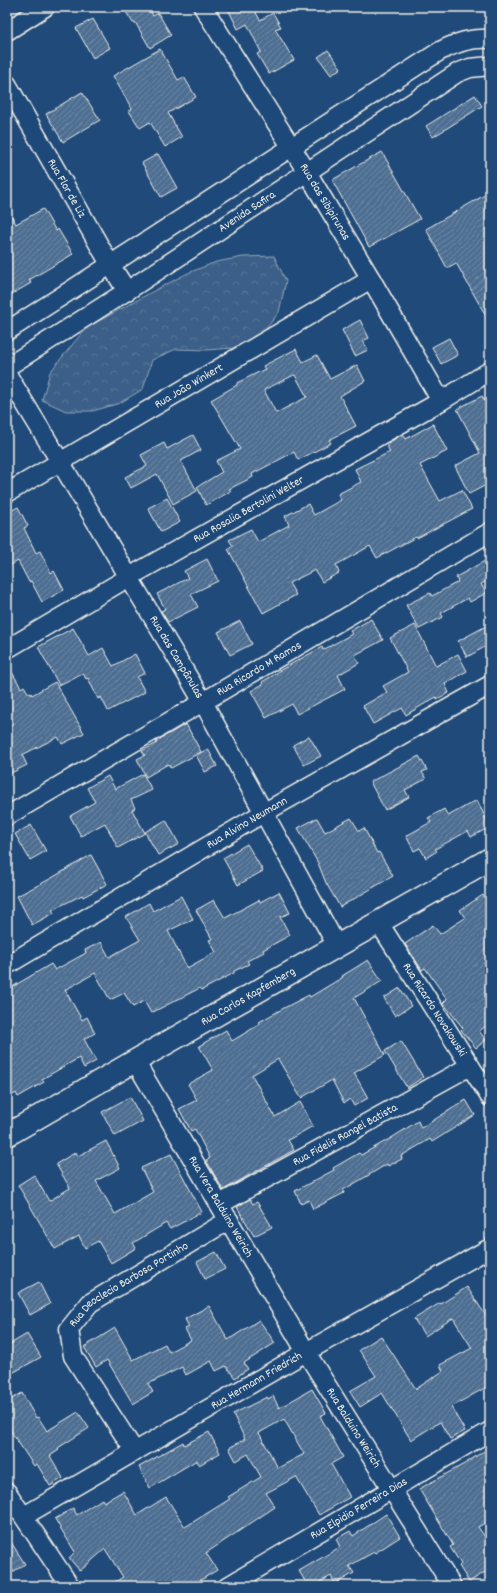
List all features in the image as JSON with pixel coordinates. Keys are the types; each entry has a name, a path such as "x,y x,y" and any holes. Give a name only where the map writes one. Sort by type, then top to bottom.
{"street":[{"path":"7,31 45,7"},
{"name":"Rua das Sibipirunas","path":"203,7 307,172 371,279 440,401"},
{"path":"7,331 111,266 440,51 456,43 470,39 490,39"},
{"name":"Avenida Safira","path":"7,367 127,291 457,73 488,69"},
{"name":"Rua Flor de Liz","path":"7,84 111,266 127,291"},
{"name":"Rua João Winkert","path":"7,494 371,279"},
{"name":"Rua Rosalia Bertolini Welter","path":"7,649 129,577 490,372"},
{"name":"Rua das Campânulas","path":"7,374 203,702 265,812 337,946"},
{"name":"Rua Ricardo M Ramos","path":"7,816 490,532"},
{"name":"Rua Alvino Neumann","path":"7,965 265,812 490,685"},
{"name":"Rua Carlos Kapfemberg","path":"7,1135 135,1060 489,862"},
{"name":"Rua Ricardo Novakowski","path":"379,923 490,1097"},
{"name":"Rua Vera Balduino Weirich","path":"135,1060 306,1352"},
{"name":"Rua Fidelis Rangel Batista","path":"220,1204 470,1066"},
{"name":"Rua Deoclecio Barbosa Portinho","path":"135,1452 73,1356 69,1329 90,1303 229,1220"},
{"name":"Rua Hermann Friedrich","path":"24,1516 306,1352 490,1248"},
{"name":"Rua Balduino Weirich","path":"306,1352 452,1586"},
{"name":"Rua Elpidio Ferreira Dias","path":"228,1586 490,1431"},
{"path":"7,1492 70,1586"}],"green space":[{"path":"274,256 286,281 279,312 262,334 233,348 207,350 176,349 152,360 143,389 120,403 93,411 66,411 42,400 50,372 86,328 188,273 216,262 243,257"}],"building":[{"path":"123,7 158,7 151,12 153,16 158,13 171,35 150,48 135,22 133,23"},
{"path":"227,7 253,7 260,20 273,13 281,27 275,29 294,60 269,74 257,54 261,52 247,24 238,29"},
{"path":"93,19 110,48 93,58 76,28"},
{"path":"160,49 178,80 184,77 196,97 168,113 182,137 165,147 150,122 140,128 129,111 132,109 113,76"},
{"path":"328,50 341,68 331,75 318,57"},
{"path":"82,92 100,120 63,142 46,114"},
{"path":"475,95 482,106 433,137 426,126"},
{"path":"382,152 420,219 369,247 332,180"},
{"path":"158,154 177,188 161,197 142,163"},
{"path":"490,192 490,323 456,263 447,268 426,229"},
{"path":"7,207 16,224 43,209 56,231 58,229 73,254 29,280 31,283 7,297"},
{"path":"360,320 369,338 363,341 368,350 355,356 342,330"},
{"path":"449,338 458,355 441,364 432,347"},
{"path":"296,349 303,362 317,355 330,379 357,365 365,381 340,396 356,426 329,440 331,443 298,460 294,452 252,474 253,477 229,489 231,491 206,505 197,487 222,472 216,461 240,449 211,400 237,385 237,383 265,369 263,366","holes":["295,375 307,397 276,413 264,390"]},
{"path":"482,396 486,404 490,402 490,483 469,494 455,466 480,453 457,409"},
{"path":"433,424 447,451 420,465 440,501 462,490 472,509 377,558 370,546 336,565 339,573 322,582 315,570 289,583 296,595 263,613 228,549 233,546 229,540 251,529 258,542 289,525 285,516 308,504 314,515 341,500 338,494 361,482 355,469 390,452 386,444 403,434 406,439"},
{"path":"193,435 201,450 181,461 197,491 173,504 157,474 131,488 125,477 147,466 141,455 164,443 167,449"},
{"path":"167,498 180,522 161,532 148,508"},
{"path":"18,507 28,526 24,528 36,553 40,551 51,573 54,571 64,590 42,602 18,561 7,567 7,513"},
{"path":"490,558 490,579 481,584 486,593 470,602 468,598 441,613 443,617 419,629 406,605 430,593 432,596 458,582 456,577"},
{"path":"207,559 218,581 191,594 198,607 168,622 161,611 165,609 157,594 188,578 184,571"},
{"path":"371,619 383,640 355,655 359,663 338,675 345,689 297,714 292,704 266,718 251,691 263,684 262,682 277,672 322,647 323,650 352,634 350,631"},
{"path":"240,621 252,644 230,655 218,632"},
{"path":"490,624 490,644 467,657 458,641"},
{"path":"415,625 436,666 458,654 467,671 445,684 449,693 437,699 436,697 406,715 402,708 373,724 363,706 387,692 383,686 408,672 390,638"},
{"path":"73,628 89,656 103,648 113,666 135,654 145,673 137,677 145,692 108,711 101,697 98,699 88,678 86,679 83,673 59,685 38,647"},
{"path":"7,663 21,688 24,686 29,694 31,693 32,695 55,682 84,733 62,744 58,737 22,755 27,765 7,775 7,728 14,724 7,711"},
{"path":"186,724 201,752 171,768 168,764 146,777 137,759 145,755 142,751 157,743 156,741"},
{"path":"309,736 321,756 304,765 293,745"},
{"path":"208,749 217,766 205,772 196,755"},
{"path":"419,756 427,770 422,772 426,779 405,790 409,797 385,810 370,782"},
{"path":"143,774 152,790 131,800 135,808 132,810 145,833 118,848 105,823 81,836 70,816 95,802 87,788 108,776 115,789"},
{"path":"477,800 490,827 471,837 468,831 435,849 437,851 426,858 420,848 414,851 406,836 431,822 428,818 444,809 448,816"},
{"path":"317,818 325,832 351,818 359,831 364,828 377,853 379,852 393,876 340,907 326,883 318,863 298,828"},
{"path":"166,820 179,844 158,855 145,832"},
{"path":"31,825 46,851 30,860 15,834"},
{"path":"247,844 263,871 238,885 223,858"},
{"path":"91,855 107,884 83,897 82,895 52,910 54,913 32,925 17,896"},
{"path":"279,892 290,913 280,917 290,935 247,961 249,964 202,990 200,988 151,1013 144,1001 133,1007 124,993 110,1000 95,973 65,990 82,1020 87,1017 95,1033 84,1039 96,1061 84,1068 79,1058 42,1079 44,1082 18,1097 16,1093 7,1098 7,990 51,964 55,970 86,953 85,950 101,942 109,957 140,940 126,917 149,903 153,911 181,896 193,919 168,931 187,968 216,952 209,940 212,939 196,910 214,900 225,918 259,900 260,902"},
{"path":"483,895 490,906 490,1023 479,1031 486,1040 476,1048 461,1030 463,1028 443,1003 447,999 425,968 422,970 405,944 433,925 440,934 465,918 460,910"},
{"path":"368,960 382,981 354,998 385,1055 354,1073 368,1098 354,1106 350,1099 344,1103 332,1080 301,1098 278,1059 252,1075 275,1117 300,1102 313,1126 288,1140 294,1150 223,1190 206,1160 210,1158 195,1129 191,1131 179,1109 197,1100 188,1084 213,1070 199,1046 226,1030 232,1041 260,1024 259,1022 309,995 310,997"},
{"path":"400,988 411,1006 395,1016 384,998"},
{"path":"401,1041 423,1077 407,1088 385,1051"},
{"path":"130,1097 143,1121 115,1136 102,1112"},
{"path":"466,1100 475,1115 432,1142 430,1139 401,1156 402,1159 388,1166 387,1164 343,1190 344,1193 313,1209 309,1200 301,1204 295,1191 334,1170 333,1168 359,1153 361,1155 393,1137 418,1121 421,1128"},
{"path":"106,1141 120,1168 96,1181 115,1214 153,1192 141,1168 171,1154 202,1212 170,1229 166,1223 133,1243 136,1248 111,1263 98,1241 85,1248 79,1236 55,1249 18,1185 34,1175 49,1201 70,1188 56,1164 76,1152 78,1156"},
{"path":"250,1199 253,1204 257,1202 272,1227 254,1236 237,1207"},
{"path":"216,1252 225,1269 205,1279 197,1262"},
{"path":"39,1282 50,1304 30,1315 18,1293"},
{"path":"467,1287 490,1322 490,1385 451,1407 465,1431 450,1439 440,1422 411,1440 382,1393 360,1407 350,1391 376,1376 359,1350 381,1336 416,1389 443,1371 440,1365 472,1348 453,1318 425,1336 414,1319"},
{"path":"209,1306 228,1340 259,1320 275,1343 244,1363 248,1369 235,1378 226,1366 216,1371 211,1361 186,1375 182,1367 148,1384 153,1392 133,1404 107,1360 96,1367 84,1347 115,1328 133,1360 165,1344 169,1352 191,1340 185,1329 189,1327 185,1319"},
{"path":"27,1334 41,1357 7,1376 7,1346"},
{"path":"312,1389 326,1413 320,1416 343,1457 331,1464 350,1497 319,1515 296,1477 266,1493 275,1507 206,1553 217,1570 191,1586 109,1586 123,1577 105,1549 80,1571 69,1558 75,1552 55,1519 73,1508 77,1515 102,1499 104,1502 123,1491 137,1515 166,1497 185,1527 230,1499 228,1497 261,1477 248,1454 236,1461 229,1448 245,1439 233,1414 267,1397 268,1399 273,1396 279,1408","holes":["284,1419 304,1454 278,1468 259,1433"]},
{"path":"22,1393 36,1418 38,1417 47,1431 78,1412 89,1428 58,1448 59,1450 50,1456 63,1478 50,1486 37,1464 34,1466 12,1433 7,1422 7,1402"},
{"path":"209,1432 220,1453 199,1465 197,1460 150,1488 139,1467 183,1442 184,1445"},
{"path":"490,1447 490,1520 478,1527 490,1544 490,1569 469,1582 459,1566 461,1564 450,1547 453,1545 419,1489 466,1463"},
{"path":"386,1514 400,1537 375,1553 374,1552 349,1566 354,1573 335,1584 331,1576 313,1586 308,1586 299,1571 340,1547 336,1539 350,1531 353,1536"},
{"path":"7,1536 25,1564 7,1576"}]}
